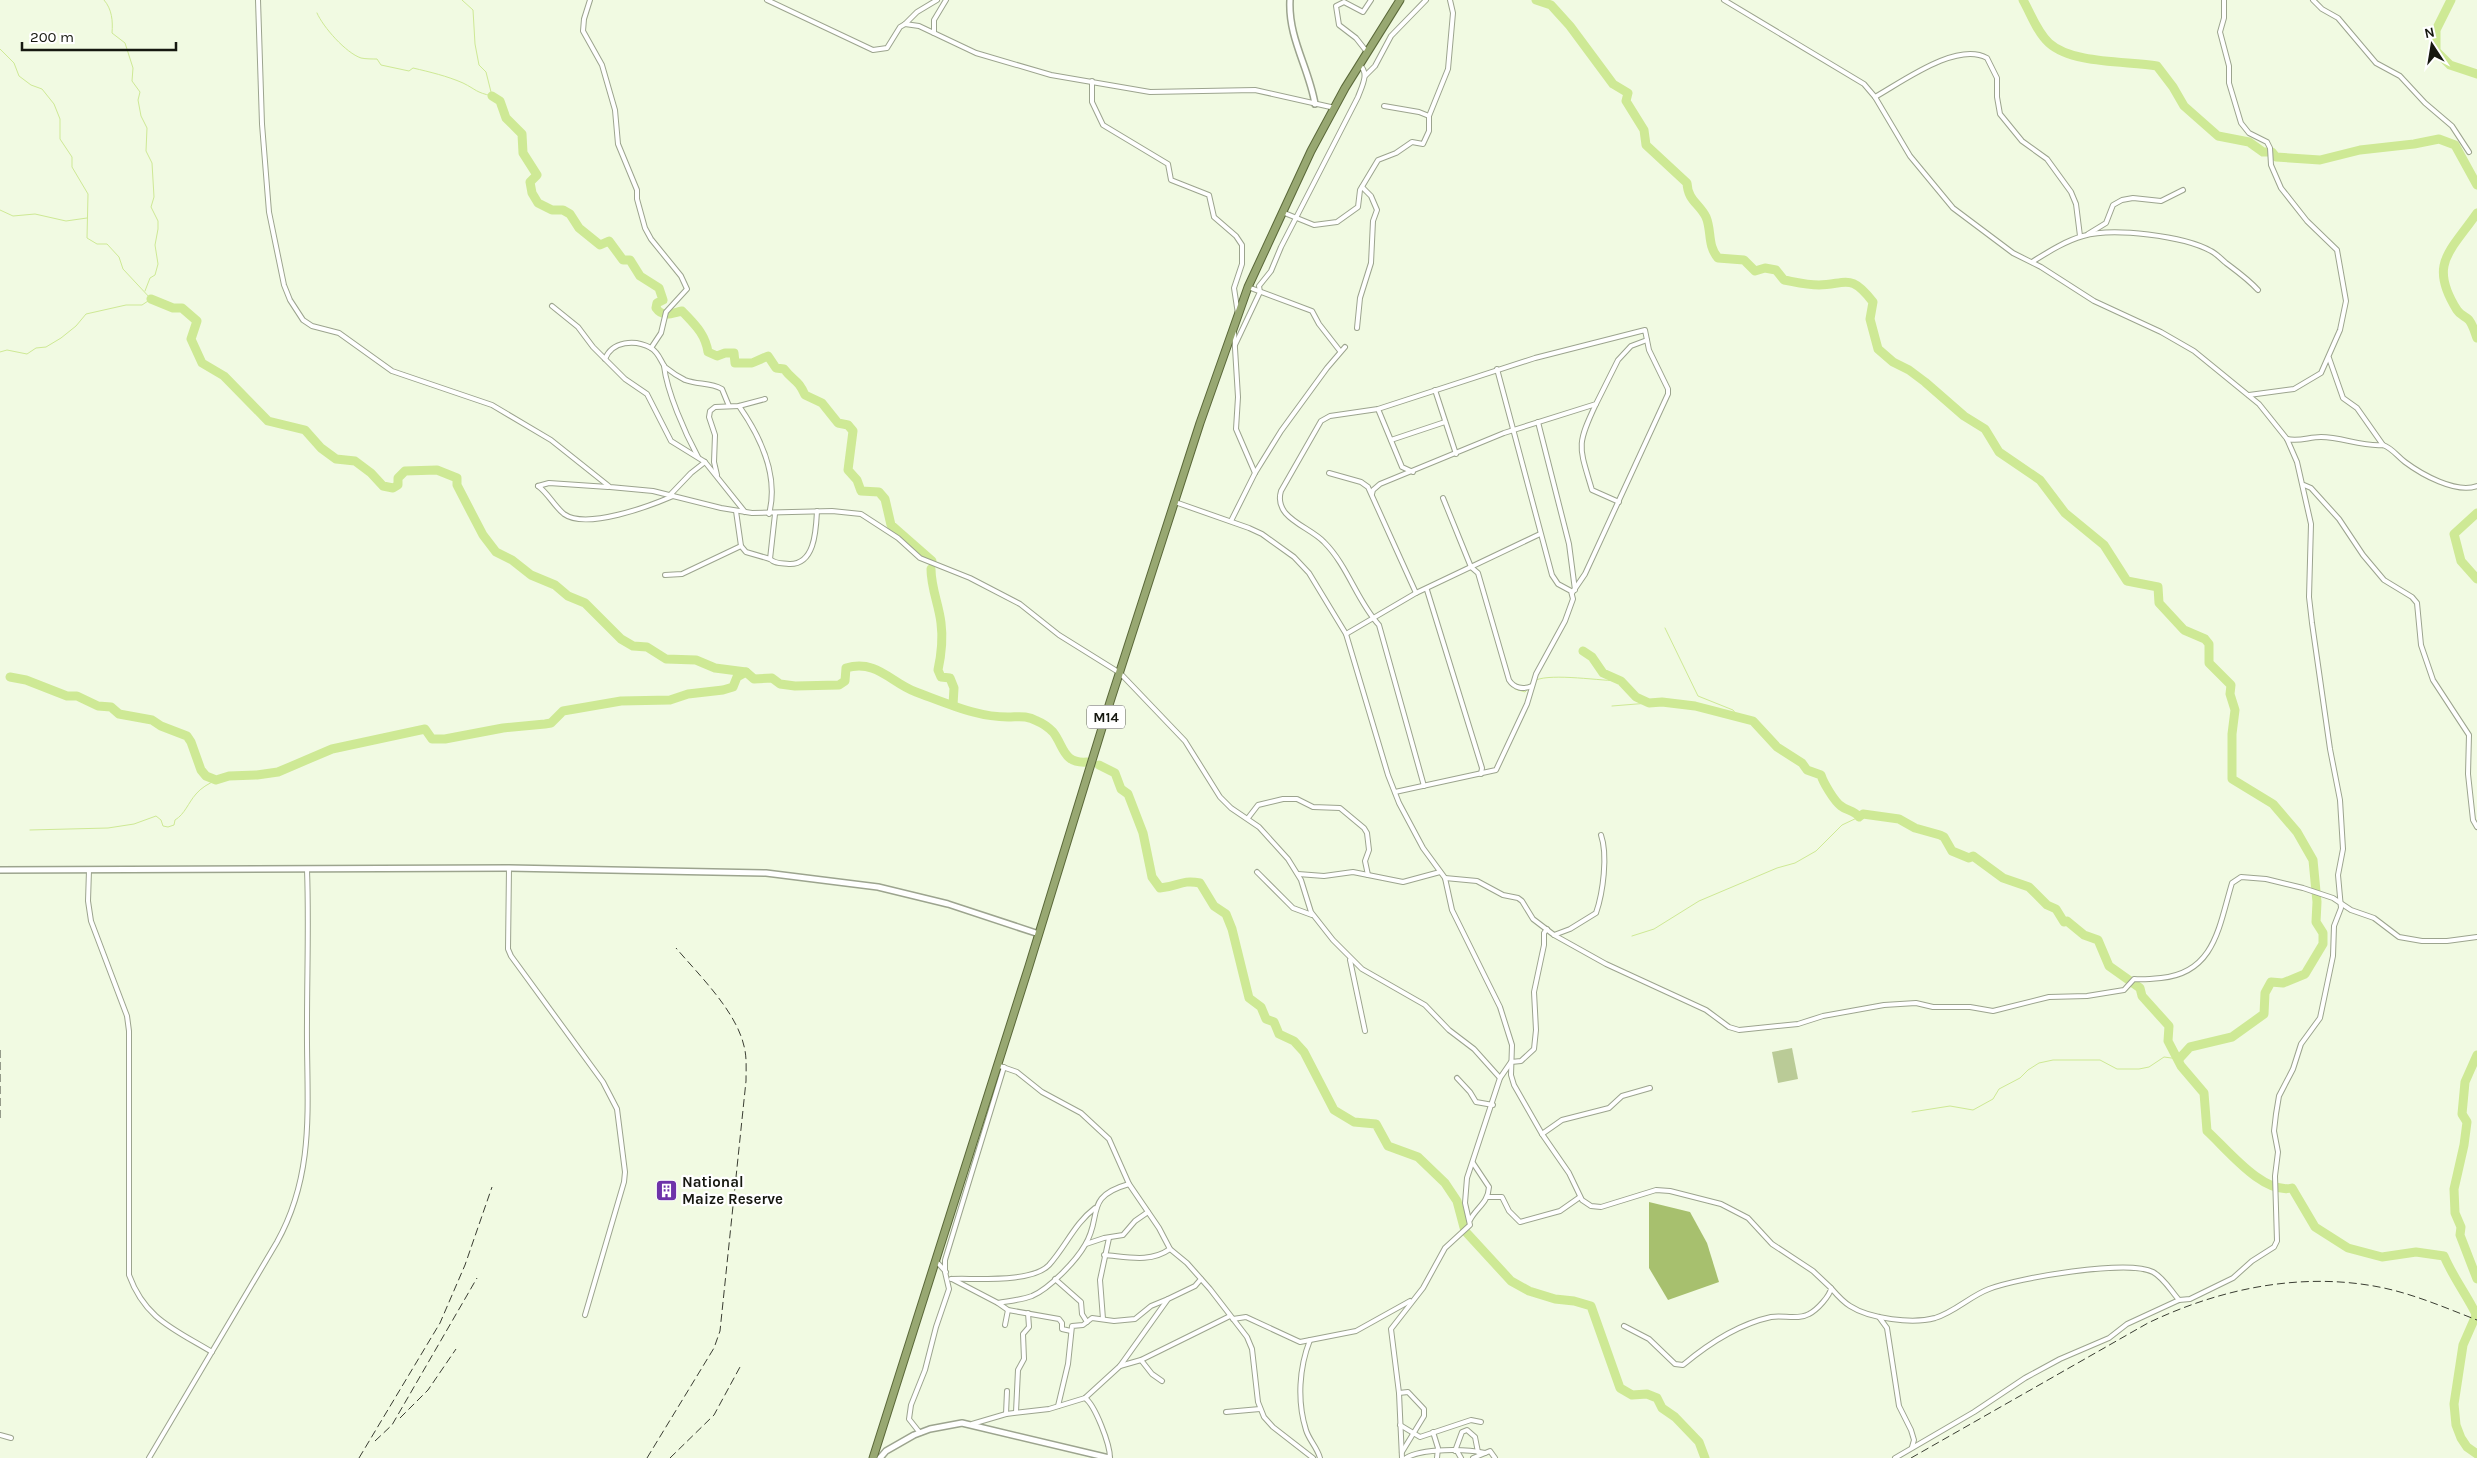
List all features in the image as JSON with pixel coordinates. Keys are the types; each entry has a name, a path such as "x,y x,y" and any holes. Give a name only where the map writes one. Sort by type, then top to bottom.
{"highway":[{"name":"M14","path":"872,1458 1001,1066 1039,934 1120,673 1175,502 1248,287 1282,212 1335,108 1359,65 1400,0"}],"street":[{"path":"258,0 262,124 267,168 268,201 284,285 298,312 312,326 345,337 381,366 492,405 551,440 610,487"},
{"path":"590,0 584,19 583,32 602,65 615,110 618,144 637,190 637,199 645,228 651,239 681,276 687,289 666,312 661,333 651,348"},
{"path":"767,0 873,50 887,48 896,30 906,24 917,12 937,0"},
{"path":"934,33 934,20 946,0"},
{"path":"1290,0 1295,46 1310,84 1315,104"},
{"path":"1367,52 1356,38 1339,25 1336,6 1344,2 1363,12 1372,0"},
{"path":"1365,76 1375,66 1391,36 1426,0"},
{"path":"1282,212 1297,220 1314,225 1337,222 1358,207 1362,187 1378,160 1396,153 1412,142 1423,144 1430,131 1429,116 1448,69 1453,13 1450,0"},
{"path":"1724,0 1858,80 1875,98 1910,156 1940,195 1953,208 1998,244 2032,262 2094,301 2161,332 2194,351 2249,395 2269,414 2287,438 2304,485 2312,542 2309,597 2330,749 2340,800 2342,849 2338,875 2341,908 2334,926 2332,956 2320,1018 2317,1025 2301,1044 2278,1103 2274,1132 2278,1152 2275,1176 2277,1241 2274,1247 2252,1261 2233,1278 2190,1299 2179,1300 2127,1324 2109,1338 2091,1344 2025,1378 1974,1412 1895,1458"},
{"path":"2224,0 2224,18 2220,32 2229,66 2229,83 2237,114 2244,129 2267,142 2270,149 2270,162 2281,188 2307,222 2336,250 2344,286 2345,315 2329,358 2321,373 2294,389 2249,395"},
{"path":"2313,0 2322,9 2338,18 2376,62 2400,76 2452,126 2469,152"},
{"path":"906,24 918,26 985,56 1040,73 1140,91 1172,93 1256,90 1335,108"},
{"path":"1875,98 1956,54 1974,53 1987,58 1998,78 1997,97 2000,114 2022,141 2047,159 2074,195 2080,236"},
{"path":"1235,345 1260,292 1259,286 1271,271 1358,97 1365,76 1364,69 1359,65"},
{"path":"1092,81 1092,102 1103,125 1168,164 1171,180 1209,195 1214,216 1240,240 1243,256 1234,288 1238,316"},
{"path":"1384,106 1429,116"},
{"path":"1357,328 1360,298 1371,263 1373,221 1377,210 1371,196 1362,187"},
{"path":"2086,235 2106,223 2113,205 2122,200 2133,198 2161,201 2183,190"},
{"path":"2032,262 2080,236 2109,232 2145,234 2199,246 2213,252 2244,274 2258,290"},
{"path":"1248,287 1312,311 1319,324 1340,351"},
{"path":"552,306 578,327 625,379 652,400 671,441 705,462 745,512"},
{"path":"1234,328 1238,397 1236,429 1255,473"},
{"path":"1424,786 1379,626 1371,619 1333,553 1318,536 1288,516 1280,505 1279,497 1298,458 1321,421 1330,416 1378,408 1497,369 1645,330 1649,350 1668,391 1618,502 1574,592"},
{"path":"1618,502 1592,490 1580,447 1583,432 1618,360 1631,346 1647,340"},
{"path":"605,359 611,348 616,344 634,344 651,348 661,358 672,400 698,456"},
{"path":"1231,521 1255,473 1281,431 1340,351 1346,347"},
{"path":"2329,358 2343,398 2357,408 2383,444 2406,463 2444,484 2466,489 2477,486"},
{"path":"664,365 685,380 706,382 722,390 729,406"},
{"path":"1497,369 1540,534 1554,580 1574,592"},
{"path":"1435,390 1456,454"},
{"path":"717,476 714,462 715,435 709,417 710,411 715,407 738,406 766,399"},
{"path":"1372,494 1373,490 1380,484 1513,430 1596,404"},
{"path":"738,406 754,433 760,439 768,463 772,496 769,514"},
{"path":"1378,408 1402,467 1400,475 1394,479"},
{"path":"1391,440 1445,422"},
{"path":"1395,792 1496,770 1527,704 1532,685 1565,621 1574,592 1569,544 1538,422"},
{"path":"2287,438 2297,441 2323,437 2369,445 2383,444"},
{"path":"705,462 672,496 642,508 586,520 565,514 554,504 546,491 538,486 548,483 653,491 672,496 736,511 745,512 769,514 816,511 850,512 869,518 898,538 920,558 970,578 1020,604 1059,635 1120,673 1186,742 1220,797 1265,832 1298,874 1314,916 1349,957 1362,969 1425,1005 1449,1030 1474,1049 1500,1078"},
{"path":"1402,467 1413,472"},
{"path":"1329,473 1363,483 1380,484"},
{"path":"1363,483 1372,494 1416,593"},
{"path":"2304,485 2310,488 2339,519 2363,555 2384,580 2412,597 2417,603 2422,645 2433,680 2469,735 2468,774 2473,820 2477,827"},
{"path":"1443,498 1471,567 1478,573 1509,680 1524,689 1532,685"},
{"path":"1175,502 1262,534 1294,557 1309,573 1346,634 1395,792 1409,824 1444,878 1452,910 1500,1007 1512,1045 1511,1062 1514,1085 1542,1134 1569,1173 1580,1197 1591,1206 1601,1207 1648,1191 1663,1190 1721,1204 1748,1218 1772,1244 1819,1276 1851,1307 1879,1317 1908,1319 1936,1317 1979,1293 2000,1285 2046,1275 2138,1267 2156,1274 2179,1300"},
{"path":"736,511 741,546 746,552 770,558 780,563 794,564 809,553 816,531 816,511"},
{"path":"770,558 775,514"},
{"path":"1346,634 1416,593 1427,590 1540,534"},
{"path":"664,575 682,574 741,546"},
{"path":"1427,590 1482,768 1481,774"},
{"path":"1248,818 1258,805 1283,799 1297,800 1313,806 1340,808 1364,828 1367,833 1369,850 1365,861 1368,875"},
{"path":"1554,935 1596,913 1604,868 1605,849 1601,835"},
{"path":"510,868 508,941 511,956 603,1082 617,1109 625,1172 624,1182 585,1315"},
{"path":"0,870 510,868 703,870 806,876 867,885 948,904 1039,934"},
{"path":"89,870 88,901 90,921 127,1016 129,1032 129,1275 136,1293 157,1319 212,1352"},
{"path":"149,1458 284,1230 304,1168 307,1134 307,870"},
{"path":"1257,872 1293,908 1314,916"},
{"path":"1298,874 1324,876 1353,872 1403,882 1440,872"},
{"path":"1444,878 1477,881 1503,895 1522,900 1529,914 1554,935 1606,964 1706,1010 1729,1028 1738,1030 1798,1024 1823,1016 1884,1005 1916,1003 1933,1007 1993,1011 2049,997 2094,995 2124,990 2134,979 2173,977 2189,971 2205,957 2219,925 2232,883 2241,877 2266,879 2302,888 2340,902 2351,910 2374,918 2399,937 2422,941 2447,941 2477,937"},
{"path":"1470,1220 1465,1194 1467,1178 1493,1105 1500,1078 1511,1062 1521,1061 1534,1049 1536,1030 1534,992 1544,945 1544,933 1547,929"},
{"path":"1349,957 1365,1031"},
{"path":"920,1433 909,1420 911,1405 926,1370 936,1327 949,1289 945,1272 945,1260 1001,1066 1017,1072 1042,1092 1081,1113 1101,1130 1115,1149 1129,1184 1170,1249 1201,1279 1247,1338 1252,1349 1260,1409 1272,1427 1312,1458"},
{"path":"1457,1078 1470,1092 1476,1102 1493,1105"},
{"path":"1542,1134 1562,1120 1609,1108 1622,1096 1650,1088"},
{"path":"1402,1458 1399,1393 1391,1329 1423,1288 1446,1248 1470,1225 1474,1211 1488,1197 1489,1186 1473,1163"},
{"path":"951,1278 1036,1274 1050,1264 1084,1217 1096,1208 1108,1192 1129,1184"},
{"path":"1488,1197 1502,1196 1509,1211 1520,1222 1560,1211 1580,1197"},
{"path":"998,1302 1034,1295 1055,1278 1086,1244 1096,1208"},
{"path":"1086,1244 1123,1236 1135,1221 1148,1212"},
{"path":"1103,1319 1100,1280 1109,1238"},
{"path":"1104,1255 1148,1258 1158,1257 1170,1249"},
{"path":"936,1261 951,1278 998,1302 1008,1310 1059,1319 1062,1329 1071,1331"},
{"path":"1055,1278 1081,1302 1082,1314 1087,1322"},
{"path":"1058,1406 1068,1364 1072,1326 1077,1323 1083,1325 1092,1318 1114,1321 1135,1319 1151,1306 1195,1286 1201,1279"},
{"path":"1624,1326 1649,1339 1675,1364 1684,1365 1712,1342 1763,1320 1773,1316 1799,1317 1809,1314 1828,1296 1831,1288"},
{"path":"880,1458 886,1451 920,1433 946,1425 972,1424 1006,1414 1058,1406 1085,1398 1120,1366 1168,1299"},
{"path":"1120,1366 1141,1360 1232,1317 1246,1316 1295,1341 1310,1340 1356,1330 1412,1300"},
{"path":"1005,1325 1008,1310"},
{"path":"1016,1412 1018,1370 1024,1360 1023,1334 1029,1327 1028,1313"},
{"path":"1879,1317 1887,1328 1900,1406 1914,1440 1912,1447"},
{"path":"1310,1340 1302,1373 1301,1402 1306,1432 1315,1445 1320,1458"},
{"path":"1141,1360 1152,1374 1162,1381"},
{"path":"1006,1391 1006,1414"},
{"path":"1399,1393 1408,1392 1424,1409 1424,1416 1402,1452"},
{"path":"972,1424 1082,1453 1110,1458 1108,1443 1097,1420 1095,1409 1092,1403 1085,1398"},
{"path":"1226,1412 1260,1409"},
{"path":"1400,1425 1420,1437 1471,1420 1481,1422"},
{"path":"1460,1424 1464,1431"},
{"path":"1456,1451 1464,1431"},
{"path":"1464,1431 1470,1432 1478,1452"},
{"path":"1433,1432 1438,1451 1437,1458"},
{"path":"0,1435 10,1438"},
{"path":"1406,1458 1417,1453 1438,1451 1484,1453"},
{"path":"1456,1451 1461,1458"},
{"path":"1473,1458 1490,1451 1495,1458"}],"green space":[{"path":"1792,1048 1798,1079 1778,1083 1772,1052"},
{"path":"1649,1202 1690,1212 1707,1243 1719,1282 1668,1300 1649,1268"}],"waterway":[{"path":"104,0 109,7 111,15 112,33 125,43 133,68 132,81 140,92 138,100 141,116 147,128 146,151 152,163 154,197 151,207 158,221 155,245 158,264 155,275 150,278 145,291"},
{"path":"317,13 336,39 349,51 361,58 377,59 381,65 409,71 413,68 445,76 492,96 486,72 479,65 475,44 473,10 462,0"},
{"path":"1536,0 1551,5 1570,26 1613,84 1628,93 1626,101 1644,130 1646,145 1687,183 1689,194 1706,217 1712,248 1718,258 1744,260 1755,271 1765,268 1776,270 1784,280 1815,285 1848,282 1859,287 1873,302 1870,319 1878,349 1893,362 1909,370 1925,382 1964,416 1985,429 1999,452 2040,480 2065,513 2104,545 2127,581 2158,587 2159,603 2184,630 2205,639 2209,644 2209,663 2231,685 2230,694 2235,710 2232,734 2232,779 2273,804 2297,832 2313,860 2317,902 2316,922 2323,933 2323,944 2305,974 2283,983 2271,982 2265,993 2264,1014 2232,1037 2190,1047 2179,1059"},
{"path":"2023,0 2041,34 2059,50 2085,58 2157,66 2173,87 2184,106 2218,136 2249,142 2263,152 2272,152 2276,157 2320,160 2360,150 2414,144 2439,139 2455,145 2477,185"},
{"path":"2451,0 2436,30 2436,51 2450,65 2477,74"},
{"path":"0,49 14,63 19,76 31,85 42,89 54,104 60,119 60,139 72,157 72,167 88,194 87,238 97,244 107,244 119,257 123,269 151,299 142,305 126,305 86,314 76,326 61,338 46,347 36,348 27,354 7,350 0,352"},
{"path":"492,96 500,101 506,118 522,134 523,153 537,175 530,182 532,193 538,203 552,210 563,210 570,214 579,228 600,245 609,241 623,260 630,260 640,276 659,288 663,300 657,303 656,308 665,314 682,311 702,334 708,352 717,356 725,353 734,353 735,363 752,363 768,356 776,368 784,369 798,383 805,395 822,403 838,423 848,425 853,431 848,470 857,480 861,491 879,492 885,499 891,525 932,561"},
{"path":"0,210 13,216 35,214 66,221 87,218"},
{"path":"2477,213 2451,249 2443,269 2448,294 2458,312 2470,322 2477,338"},
{"path":"151,299 173,308 182,308 197,321 191,339 202,363 224,376 268,421 305,430 321,448 336,459 355,461 371,473 383,486 393,488 398,485 398,478 405,471 437,470 457,478 457,485 483,535 496,552 512,560 531,575 555,585 568,596 585,603 621,639 633,646 647,647 666,659 696,660 715,668 746,672 754,679 772,678 780,684 795,686 839,685 845,681 846,668 857,666 875,669 907,688 959,708 991,716 1033,719 1053,732 1069,757 1079,762 1087,762"},
{"path":"2477,513 2454,534 2461,561 2477,579"},
{"path":"931,569 932,583 942,629 938,670 941,677 950,678 954,688 953,705"},
{"path":"1665,628 1698,696 1733,710 1739,718"},
{"path":"1583,651 1592,657 1603,673 1621,681 1636,697 1649,703 1662,702 1695,706 1753,721 1777,747 1802,763 1807,770 1821,775 1826,787 1843,808 1855,813 1859,817 1863,814 1899,819 1915,828 1940,835 1944,837 1952,851 1969,858 1973,856 2003,878 2029,887 2047,905 2056,909 2064,922 2067,921 2084,935 2098,940 2109,966 2140,988 2142,996 2169,1026 2168,1041 2181,1066 2204,1093 2207,1131 2235,1159 2269,1185 2292,1188 2315,1227 2348,1248 2382,1257 2416,1252 2444,1256 2476,1314"},
{"path":"10,677 26,680 67,696 77,696 98,706 111,707 119,714 152,720 161,726 187,736 201,770 206,776 216,780 229,776 278,772 332,749 425,729 432,739 445,739 503,728 551,723 563,711 621,701 670,700 688,694 723,690 733,687 737,677 746,672"},
{"path":"1536,680 1565,677 1621,681"},
{"path":"1515,689 1525,692 1528,689"},
{"path":"1612,706 1649,703"},
{"path":"1099,765 1115,773 1121,789 1128,794 1143,833 1152,877 1160,888 1188,882 1200,883 1214,906 1226,914 1232,929 1249,998 1261,1007 1266,1019 1274,1022 1279,1034 1294,1041 1304,1052 1334,1110 1354,1122 1376,1124 1388,1146 1418,1157 1445,1183 1457,1201 1465,1231 1511,1281 1529,1291 1555,1299 1574,1301 1591,1306 1620,1388 1632,1395 1647,1394 1657,1398 1662,1408 1675,1417 1699,1442 1705,1458"},
{"path":"30,830 108,828 134,824 156,816 161,820 163,826 168,827 174,825 175,820 198,792 216,780"},
{"path":"1632,936 1654,929 1699,901 1777,868 1795,863 1816,851 1842,825 1859,817"},
{"path":"2477,1055 2465,1082 2462,1114 2467,1122 2454,1189 2455,1213 2461,1227 2460,1235 2477,1279"},
{"path":"1912,1112 1950,1106 1973,1110 1993,1099 1999,1089 2020,1078 2039,1063 2053,1060 2100,1060 2117,1069 2139,1069 2149,1067 2164,1057 2179,1059"},
{"path":"2477,1313 2463,1345 2454,1404 2456,1425 2461,1438 2467,1447 2477,1454"}],"railway":[{"path":"647,1458 714,1348 720,1331 746,1081 745,1050 740,1033 716,994 676,948"},
{"path":"0,1050 0,1122"},
{"path":"359,1458 440,1323 465,1265 492,1187"},
{"path":"375,1441 392,1425 477,1278"},
{"path":"1911,1458 2148,1323 2204,1300 2234,1292 2293,1282 2324,1281 2354,1283 2408,1294 2477,1320"},
{"path":"400,1418 428,1390 456,1349"},
{"path":"670,1458 714,1415 740,1367"}],"place":[{"name":"National Maize Reserve","path":"666,1191"}]}
